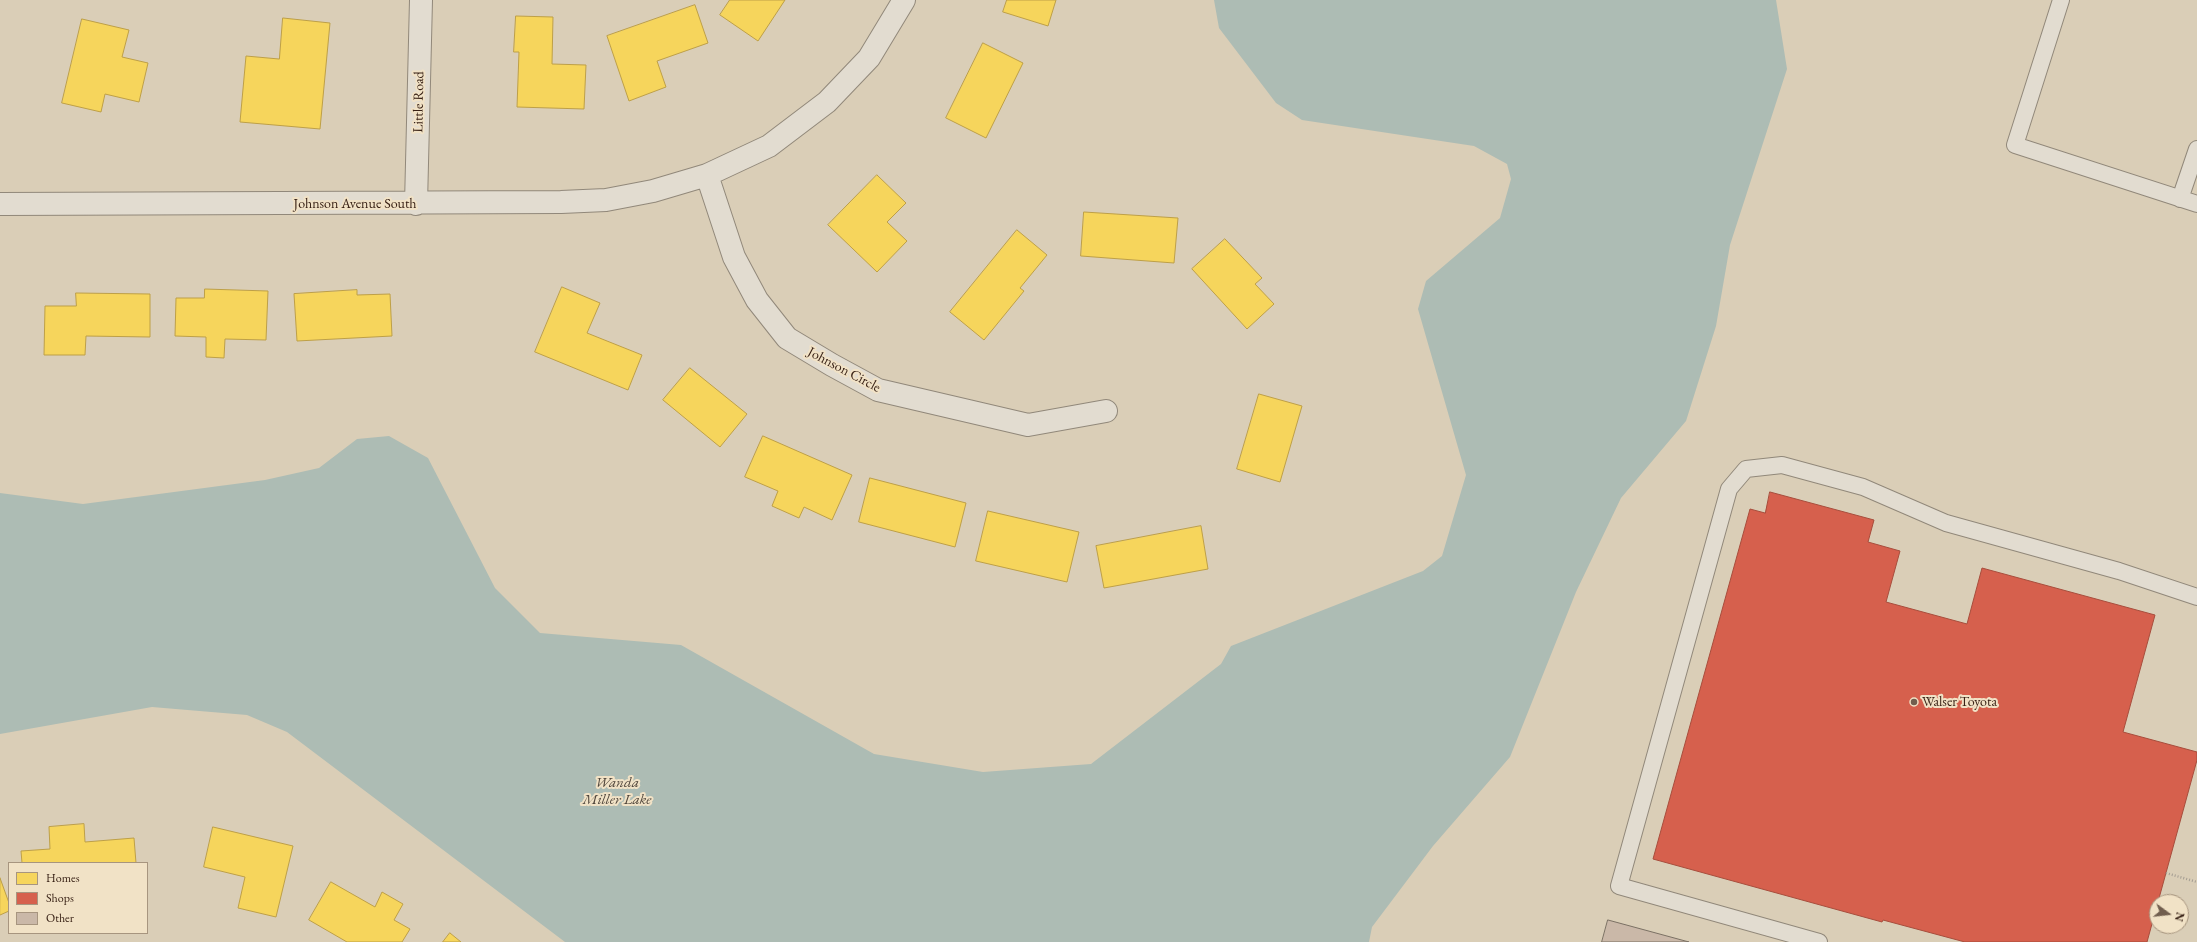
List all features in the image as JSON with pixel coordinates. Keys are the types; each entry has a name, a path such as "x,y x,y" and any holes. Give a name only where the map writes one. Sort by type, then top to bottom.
{"street":[{"name":"Little Road","path":"416,204 421,0"},
{"name":"Johnson Avenue South","path":"0,204 416,204 560,202 606,200 653,191 707,175 769,146 827,102 869,58 904,0"},
{"name":"Johnson Circle","path":"707,175 734,257 757,300 787,338 832,365 878,390 1028,425 1106,411"}],"lane":[{"path":"2061,0 2015,145 2197,204"},
{"path":"2180,199 2197,149"},
{"path":"1819,942 1619,886 1729,489 1746,469 1782,465 1804,471 1863,488 1946,523 2119,571 2197,597"}],"path":[{"path":"2166,873 2197,882"}],"water":[{"name":"Wanda Miller Lake","path":"1214,0 1776,0 1787,69 1730,245 1716,326 1686,421 1621,498 1576,592 1510,757 1433,846 1372,927 1369,942 565,942 287,732 247,715 152,707 0,734 0,493 83,504 265,480 319,468 357,439 389,436 428,458 495,588 540,633 681,645 874,754 983,772 1091,764 1221,664 1231,646 1423,571 1442,556 1466,475 1418,309 1426,281 1500,218 1511,179 1507,164 1474,146 1302,120 1276,103 1219,28"}],"building: Homes":[{"path":"730,0 785,0 758,41 720,15"},
{"path":"1007,0 1056,0 1048,26 1003,12"},
{"path":"695,5 708,43 657,61 666,87 629,101 607,36"},
{"path":"516,16 553,17 552,64 586,65 584,109 517,107 519,52 514,52"},
{"path":"283,18 330,23 320,129 240,122 246,56 279,59"},
{"path":"82,19 129,30 122,57 148,63 139,102 105,94 101,112 62,103"},
{"path":"983,43 1023,63 986,138 946,118"},
{"path":"877,175 906,203 887,222 907,241 877,272 828,225"},
{"path":"1084,212 1178,218 1174,263 1081,256"},
{"path":"1017,230 1047,255 1020,288 1024,291 984,340 950,312"},
{"path":"1225,239 1262,278 1255,284 1274,304 1247,329 1192,269"},
{"path":"562,287 600,303 587,333 642,355 628,390 535,352"},
{"path":"205,289 268,291 266,340 225,339 224,358 206,357 206,337 175,336 176,298 204,298"},
{"path":"357,290 357,295 390,294 392,336 297,341 294,294"},
{"path":"76,293 150,294 150,337 86,336 85,355 44,355 45,306 76,306"},
{"path":"690,368 747,414 720,447 663,400"},
{"path":"1259,394 1302,406 1280,482 1237,469"},
{"path":"763,436 852,475 832,520 804,507 799,518 772,506 778,491 745,477"},
{"path":"870,478 966,503 955,547 859,522"},
{"path":"988,511 1079,532 1067,582 976,561"},
{"path":"1201,526 1208,569 1104,588 1096,546"},
{"path":"84,824 85,842 134,838 136,862 22,862 21,851 50,849 49,827"},
{"path":"213,827 293,846 276,917 238,908 245,877 204,867"},
{"path":"0,878 8,900 8,911 0,915"},
{"path":"331,882 375,907 382,892 403,904 394,920 410,929 402,942 347,942 309,920"},
{"path":"450,933 461,942 443,942"}],"building: Shops":[{"name":"Walser Toyota","path":"1770,492 1874,520 1868,542 1900,551 1886,602 1967,624 1982,568 2155,615 2123,732 2197,752 2197,760 2160,894 2149,894 2149,934 2147,942 1965,942 1883,920 1882,922 1653,859 1750,509 1765,513"}],"building: Other":[{"path":"1608,920 1689,942 1602,942"}],"place":[{"name":"Walser Toyota","path":"1914,702"}]}
